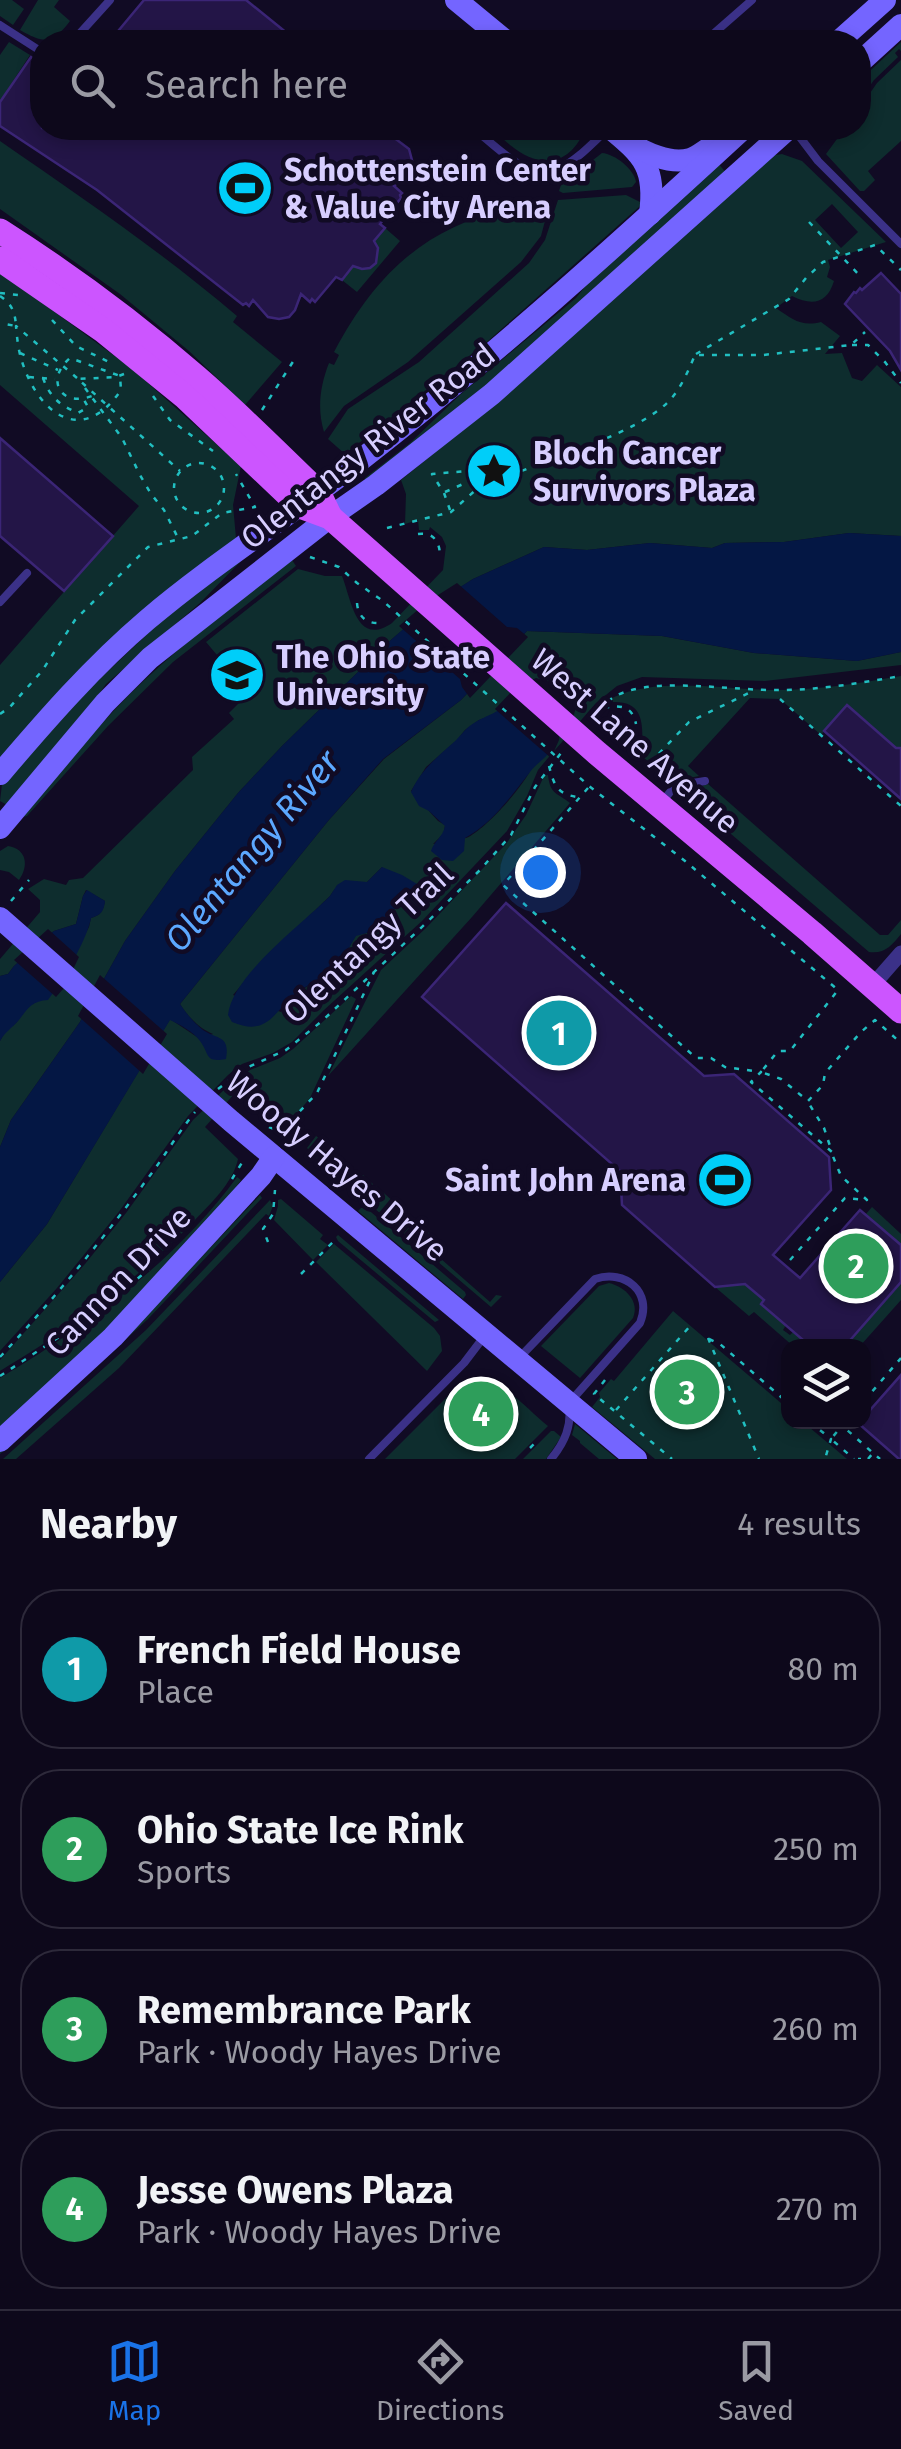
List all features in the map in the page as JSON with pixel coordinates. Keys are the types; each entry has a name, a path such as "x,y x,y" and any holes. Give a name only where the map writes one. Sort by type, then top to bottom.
{"main road":[{"path":"456,0 492,30"},
{"path":"851,30 885,0"},
{"path":"871,52 901,25"},
{"path":"623,140 644,161 652,177 650,214"},
{"path":"627,140 649,154 672,160 691,159 723,140"},
{"name":"Olentangy River Road","path":"0,774 49,716 144,622 216,564 309,499 493,352 730,140"},
{"name":"Olentangy River Road","path":"0,828 105,704 150,658 492,394 778,140"},
{"name":"West Lane Avenue","path":"0,231 117,312 185,367 309,499"},
{"name":"West Lane Avenue","path":"0,259 104,331 309,499 596,753 901,1011"},
{"name":"Woody Hayes Drive","path":"7,915 231,1121 636,1459"},
{"name":"Cannon Drive","path":"0,1441 114,1337 274,1157"}],"street":[{"path":"872,986 901,953"}],"lane":[{"path":"83,30 110,0"},
{"path":"717,30 746,2"},
{"path":"0,25 30,44"},
{"path":"488,140 516,163 542,172 558,170 603,140"},
{"path":"801,140 901,244"},
{"path":"0,602 26,573"},
{"path":"659,806 676,786 705,781"},
{"path":"517,1360 595,1279 606,1275 627,1280 644,1300 646,1311 640,1323 569,1403 568,1432 551,1459"},
{"path":"369,1459 464,1363 486,1334"}],"path":[{"path":"809,222 860,277"},
{"path":"479,487 490,491 506,488 514,474 627,428 656,412 677,391 695,355 789,299 816,266 874,245 901,270"},
{"path":"0,294 20,295"},
{"path":"0,294 9,302 29,377 43,403 60,416 91,419 120,390 120,376"},
{"path":"50,317 76,346 127,374 78,379"},
{"path":"0,323 16,326 180,471"},
{"path":"851,345 866,332"},
{"path":"695,355 763,354 862,343 901,383"},
{"path":"20,353 61,368"},
{"path":"255,420 296,357"},
{"path":"92,396 70,399 60,391 57,379 70,358 120,376"},
{"path":"29,377 57,379"},
{"path":"43,378 49,395 66,408 78,413 88,407 83,399"},
{"path":"78,379 122,438 179,540"},
{"path":"148,388 170,420 212,451"},
{"path":"202,463 216,470 224,491 216,505 210,510 193,512 179,502 174,486 180,471 202,463"},
{"path":"0,714 42,671 75,620 148,547 192,536 222,512 254,507 233,469"},
{"path":"387,528 451,512 484,481 480,470 432,474 451,512"},
{"path":"444,493 480,476"},
{"path":"418,534 436,540 440,557"},
{"path":"310,558 339,566 382,601 589,786 838,990 790,1051 778,1051 751,1082 832,1152"},
{"path":"357,603 363,618 380,623"},
{"path":"636,724 627,708 601,708 609,699 628,690 662,686 846,686 901,676"},
{"path":"650,763 689,722 756,689"},
{"path":"780,699 901,806"},
{"name":"Olentangy Trail","path":"211,1094 244,1069 286,1050 424,926 511,835 549,765 555,787 579,797"},
{"path":"589,786 503,885 696,1058 711,1058 725,1067 781,1079 808,1101 824,1128 840,1176 867,1200 845,1198 790,1260"},
{"path":"7,915 28,880"},
{"path":"268,1127 284,1128 316,1094 374,971"},
{"path":"808,1101 823,1085 825,1072 860,1032 876,1020 901,1043"},
{"path":"0,1356 83,1262 202,1104"},
{"path":"230,1183 243,1161"},
{"path":"268,1242 263,1229 273,1214 275,1190"},
{"path":"301,1274 334,1241"},
{"path":"0,1376 103,1308 150,1268"},
{"path":"615,1412 690,1325"},
{"path":"760,1459 708,1338 781,1397"},
{"path":"871,1392 901,1358"},
{"path":"608,1377 594,1394 672,1459"},
{"path":"818,1429 858,1459"},
{"path":"824,1459 838,1429"},
{"path":"848,1429 880,1459"},
{"path":"530,1448 537,1441"},
{"path":"868,1459 873,1453"}],"green space":[{"path":"0,0 12,0 24,9 13,25 0,16"},
{"path":"38,0 59,0 54,7 70,21 62,30 30,30 30,35 20,30"},
{"path":"9,42 30,55 0,101 0,55"},
{"path":"901,42 901,51 895,53 898,57 871,84 871,70"},
{"path":"901,60 901,141 868,171 875,180 860,191 826,154 836,140 871,140 871,92"},
{"path":"504,140 579,140 569,152 551,161 521,153"},
{"path":"0,141 180,270 237,316 233,322 282,362 245,405 189,351 120,294 0,209"},
{"path":"602,153 628,167 636,182 632,187 559,191 561,185"},
{"path":"782,154 802,161 886,242 828,260 827,277 834,281 818,301 792,296 776,308 802,323 821,322 840,336 825,354 842,353 852,378 862,381 877,365 901,387 901,536 849,533 784,542 725,543 712,548 650,543 587,550 544,547 473,579 431,606 282,746 175,871 125,941 80,1022 11,1120 0,1147 0,1041 26,1007 40,1000 105,901 86,890 76,924 54,931 8,974 0,976 0,959 40,912 40,900 28,889 44,879 66,885 69,880 83,878 193,770 192,757 234,719 229,713 249,693 206,642 298,569 342,576 352,607 363,625 380,629 392,623 443,570 446,546 430,527 419,530 418,520 405,524 406,494 401,480 769,156","holes":["832,204 858,232 841,248 815,220"]},
{"path":"718,163 727,174 562,324 365,482 461,394 576,298 599,269"},
{"path":"626,195 642,203 488,341 345,454 328,439 348,409 419,362 529,263 545,240 558,200"},
{"path":"550,202 541,236 521,262 408,362 344,406 324,432 320,398 329,363 334,365 339,355 334,352 353,319 396,266 448,230 479,217"},
{"path":"385,228 400,241 357,292 342,280 353,266 365,268 376,263 378,248 374,241"},
{"path":"0,272 131,368 241,466 233,505 236,538 0,758 0,665 139,506 0,385"},
{"path":"242,560 200,603 106,684 7,805 0,801 2,784 71,706 175,608"},
{"path":"292,560 296,566 173,662 23,817 130,694 189,641"},
{"path":"527,631 662,636 754,653 857,661 901,652 901,665 765,681 642,677 617,686 596,703 538,770 507,831 422,921 292,1042 242,1064 188,1116 118,1213 0,1351 0,1282 47,1224 170,1019 200,1039 213,1034 194,1022 180,1004 328,821 384,759 461,700","holes":["511,700 530,771 501,809 474,834 433,844 444,833 445,825 411,791 426,767 465,730 497,714","382,867 408,901 391,911 372,932 356,935 335,969 300,991 281,1012 233,995 338,886 367,882"]},
{"path":"901,676 901,748 896,748 847,706 821,735 780,699 750,698 688,766 699,776 672,783 642,756 638,712 632,706 613,702 612,698 650,687 792,690"},
{"path":"548,775 553,790 570,803 328,1076 381,970 506,844"},
{"path":"708,784 880,935 888,935 901,920 901,934 887,948 869,952 682,792"},
{"path":"8,846 19,851 24,859 19,880 0,870 0,851"},
{"path":"351,996 356,999 310,1098 299,1111 274,1126 235,1093 205,1127 238,1159 220,1193 125,1284 0,1371 0,1360 85,1264 193,1120 250,1070 293,1049"},
{"path":"316,1136 322,1140 316,1150 353,1182 363,1175 373,1184 361,1197 362,1193 356,1188 353,1191 307,1148"},
{"path":"237,1177 241,1180 229,1197 112,1324 0,1430 0,1378 129,1289 187,1236"},
{"path":"376,1186 424,1229 414,1240 366,1201"},
{"path":"260,1195 262,1198 148,1319 0,1454 0,1448 148,1314"},
{"path":"281,1199 323,1235 320,1239 328,1245 313,1260 274,1220"},
{"path":"270,1200 273,1206 269,1216 266,1214 119,1368 16,1459 3,1459 146,1330"},
{"path":"365,1207 465,1292 463,1299 358,1211"},
{"path":"872,1207 901,1234 901,1245 866,1214"},
{"path":"427,1231 438,1244 432,1251 490,1302 496,1295 502,1296 491,1307 417,1244"},
{"path":"338,1235 439,1320 435,1322 338,1241"},
{"path":"334,1244 440,1336 442,1351 427,1371 316,1262"},
{"path":"901,1282 901,1300 866,1339 851,1339"},
{"path":"609,1283 630,1296 635,1312 580,1378 541,1346 599,1286"},
{"path":"745,1284 786,1325 783,1330 802,1339 785,1339 754,1312 749,1316 715,1287"},
{"path":"673,1311 781,1403 781,1429 811,1429 847,1459 655,1459 592,1407 599,1393 611,1379 614,1381"},
{"path":"479,1379 507,1391 548,1426 515,1459 385,1459 457,1387"},
{"path":"575,1424 617,1459 599,1459 572,1435"},
{"path":"551,1431 561,1437 546,1459 523,1459"}],"water":[{"name":"Olentangy River","path":"849,533 901,536 901,652 857,661 754,653 662,636 527,631 461,700 383,759 180,1004 200,1027 222,1039 226,1059 208,1056 194,1034 170,1020 47,1224 0,1282 0,1147 11,1120 80,1022 125,941 175,871 238,793 392,639 430,606 473,579 544,547 587,550 650,543 712,548 725,543 784,542"},
{"path":"511,700 548,754 493,817 465,838 464,851 453,861 442,860 431,851 445,826 419,806 411,792 429,765 469,727"},
{"path":"382,867 417,884 417,893 377,928 356,936 334,970 299,991 263,1024 245,1026 232,1022 228,1015 232,1000 270,951 337,885 345,880 367,882"},
{"path":"87,890 105,901 103,910 91,918 73,961 48,1000 31,1006 0,1041 0,976 8,974 54,931 76,924"}],"pier":[{"path":"457,583 507,627 517,628 528,637 470,698 460,679 399,626"},
{"path":"536,678 562,685 576,707 573,718 560,731 551,758 495,709 513,690"},
{"path":"48,929 79,957 56,997 14,960"},
{"path":"100,975 167,1034 143,1074 78,1016"}],"building":[{"path":"144,0 246,0 283,30 119,30"},
{"name":"Schottenstein Center & Value City Arena","path":"30,58 30,140 397,140 409,149 413,164 394,186 402,193 401,198 380,224 385,228 374,241 378,248 376,263 370,268 353,266 342,280 336,277 315,302 301,294 289,317 279,319 268,317 253,300 249,306 243,305 97,190 0,126 0,102"},
{"path":"881,273 901,294 901,370 890,351 845,304 854,292"},
{"path":"0,438 113,536 64,591 0,536"},
{"path":"847,705 896,748 901,748 901,799 824,731"},
{"path":"506,903 704,1076 734,1074 829,1157 831,1190 773,1255 800,1278 860,1210 901,1245 901,1282 851,1339 802,1339 761,1304 764,1300 745,1284 715,1287 622,1205 620,1171 422,997"},
{"path":"901,1375 901,1459 865,1429 871,1429 871,1409"}],"place":[{"name":"Schottenstein Center & Value City Arena","path":"245,188"},
{"name":"Bloch Cancer Survivors Plaza","path":"494,471"},
{"name":"The Ohio State University","path":"237,675"},
{"name":"French Field House","path":"559,1033"},
{"name":"Saint John Arena","path":"725,1180"},
{"name":"Ohio State Ice Rink","path":"856,1266"},
{"name":"Remembrance Park","path":"687,1392"},
{"name":"Jesse Owens Plaza","path":"481,1414"}]}
